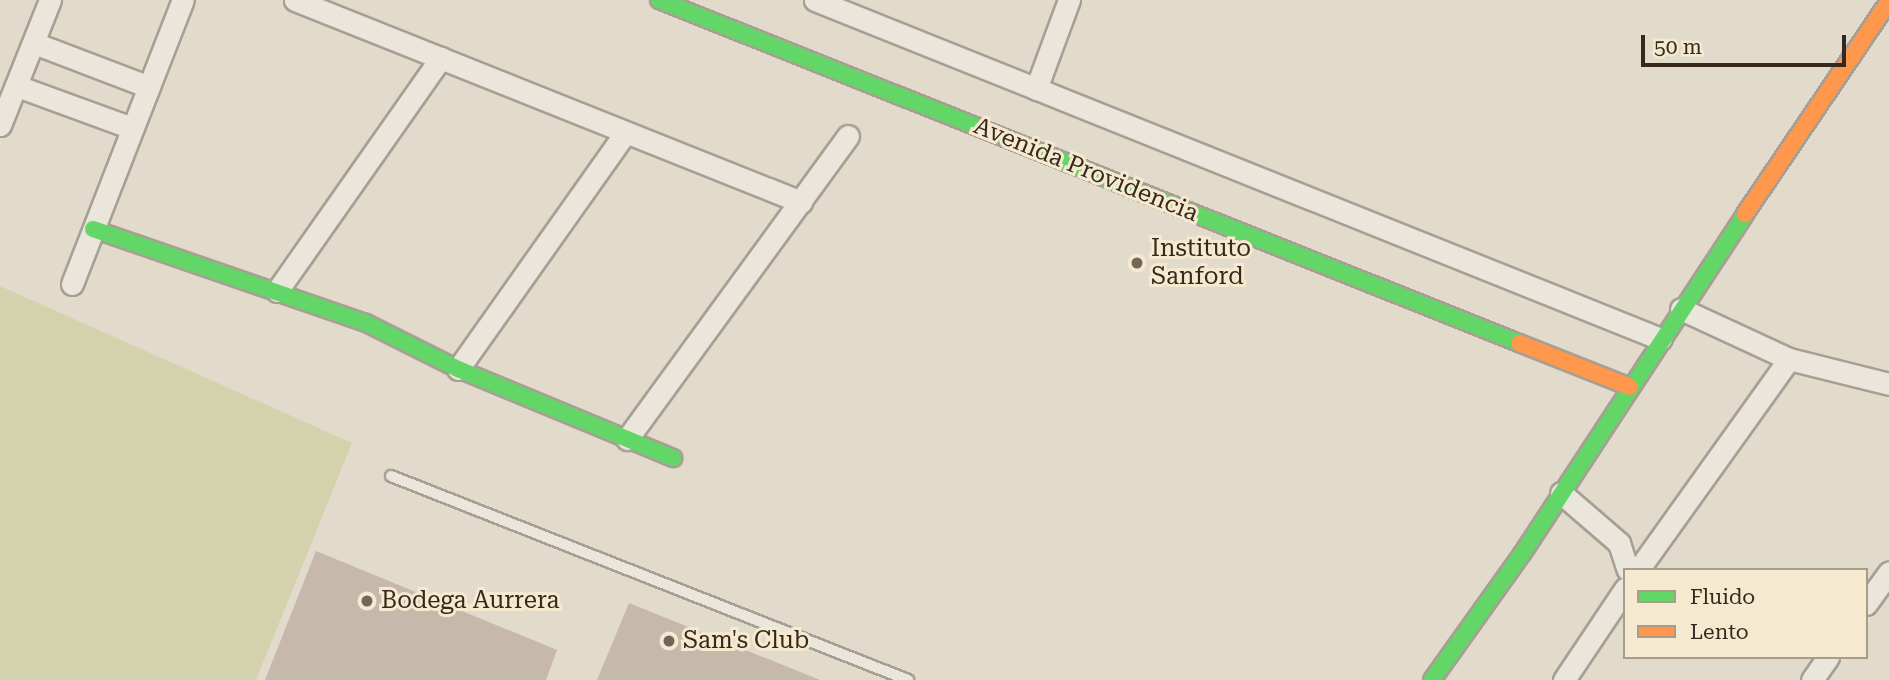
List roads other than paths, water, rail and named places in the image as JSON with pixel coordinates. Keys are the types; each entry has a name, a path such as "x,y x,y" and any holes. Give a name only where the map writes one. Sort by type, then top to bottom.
{"street":[{"path":"0,125 50,0"},
{"path":"72,284 183,0"},
{"path":"295,0 801,202"},
{"name":"Avenida Providencia","path":"659,0 1630,387"},
{"path":"815,0 1661,339"},
{"path":"1037,89 1069,0"},
{"path":"1433,680 1889,1"},
{"path":"34,43 149,87"},
{"path":"277,291 442,58"},
{"path":"17,86 132,128"},
{"path":"458,369 625,133"},
{"path":"627,439 848,136"},
{"path":"93,229 366,323 458,369 673,458"},
{"path":"1682,309 1789,359 1889,384"},
{"path":"1639,568 1789,359"},
{"path":"1561,493 1619,543 1627,568"},
{"path":"1868,601 1889,572"},
{"path":"1564,680 1623,592"},
{"path":"1812,680 1827,659"}],"lane":[{"path":"391,476 908,680"}],"place":[{"name":"Instituto Sanford","path":"1137,263"},
{"name":"Bodega Aurrera","path":"367,601"},
{"name":"Sam's Club","path":"669,641"}]}
